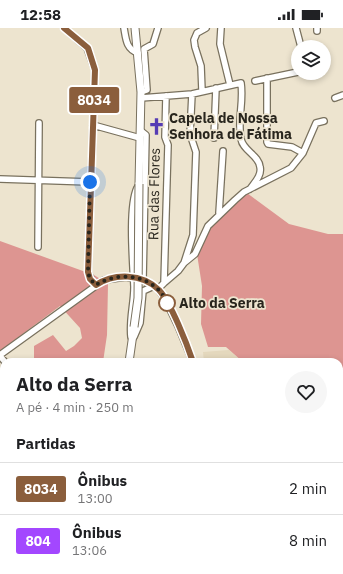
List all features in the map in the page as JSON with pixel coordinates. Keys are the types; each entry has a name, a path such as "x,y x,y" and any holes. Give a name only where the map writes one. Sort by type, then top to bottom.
{"main road":[{"path":"130,358 138,293 141,95 135,28"}],"street":[{"path":"64,28 88,48 95,70 88,272 90,279 96,285"},
{"path":"124,28 130,49 138,53"},
{"path":"141,95 147,90 144,49 153,44 158,28"},
{"path":"202,91 201,66 194,40 197,33 206,28"},
{"path":"221,28 220,44 230,85"},
{"path":"296,28 299,40"},
{"path":"255,80 291,73"},
{"path":"267,78 267,142 268,144 292,147 303,153"},
{"path":"141,95 166,96 192,94 241,83 241,140 245,149 258,161 261,167 260,175 250,189"},
{"path":"214,138 216,88"},
{"path":"184,263 193,235 194,214 196,152 190,134 192,94"},
{"path":"335,98 343,95"},
{"name":"Rua das Flores","path":"164,283 168,146 165,136 166,96"},
{"path":"143,291 156,288 164,283 195,254 208,226 244,192 291,168 303,153 316,123 324,120"},
{"path":"38,247 39,123"},
{"path":"93,125 146,135 142,280 143,291 139,327 132,341"},
{"path":"219,214 223,151"},
{"path":"0,179 90,182"},
{"path":"132,341 130,326 134,287 134,204 139,184"},
{"path":"0,356 96,285 110,278 133,277 156,288 169,306 191,358"}],"shaded area":[{"path":"247,193 289,224 328,234 343,234 343,358 238,358 226,347 208,347 201,324 202,286 197,254 212,224"},
{"path":"0,241 94,275 108,284 107,335 104,358 34,358 34,346 53,335 66,351 82,338 80,328 60,306 0,351"},
{"path":"229,350 238,358 204,358 203,352"}],"bus line":[{"name":"8034","path":"64,28 88,48 95,70 90,178 88,272 90,279 96,285 110,278 133,277 148,282 158,289 165,299 192,358"}],"place":[{"name":"Capela de Nossa Senhora de Fátima","path":"156,126"},
{"name":"Alto da Serra","path":"167,303"}],"route":[{"path":"90,182 88,272 90,279 96,285 104,280 119,277 133,277 143,280 158,289 167,303"}]}
